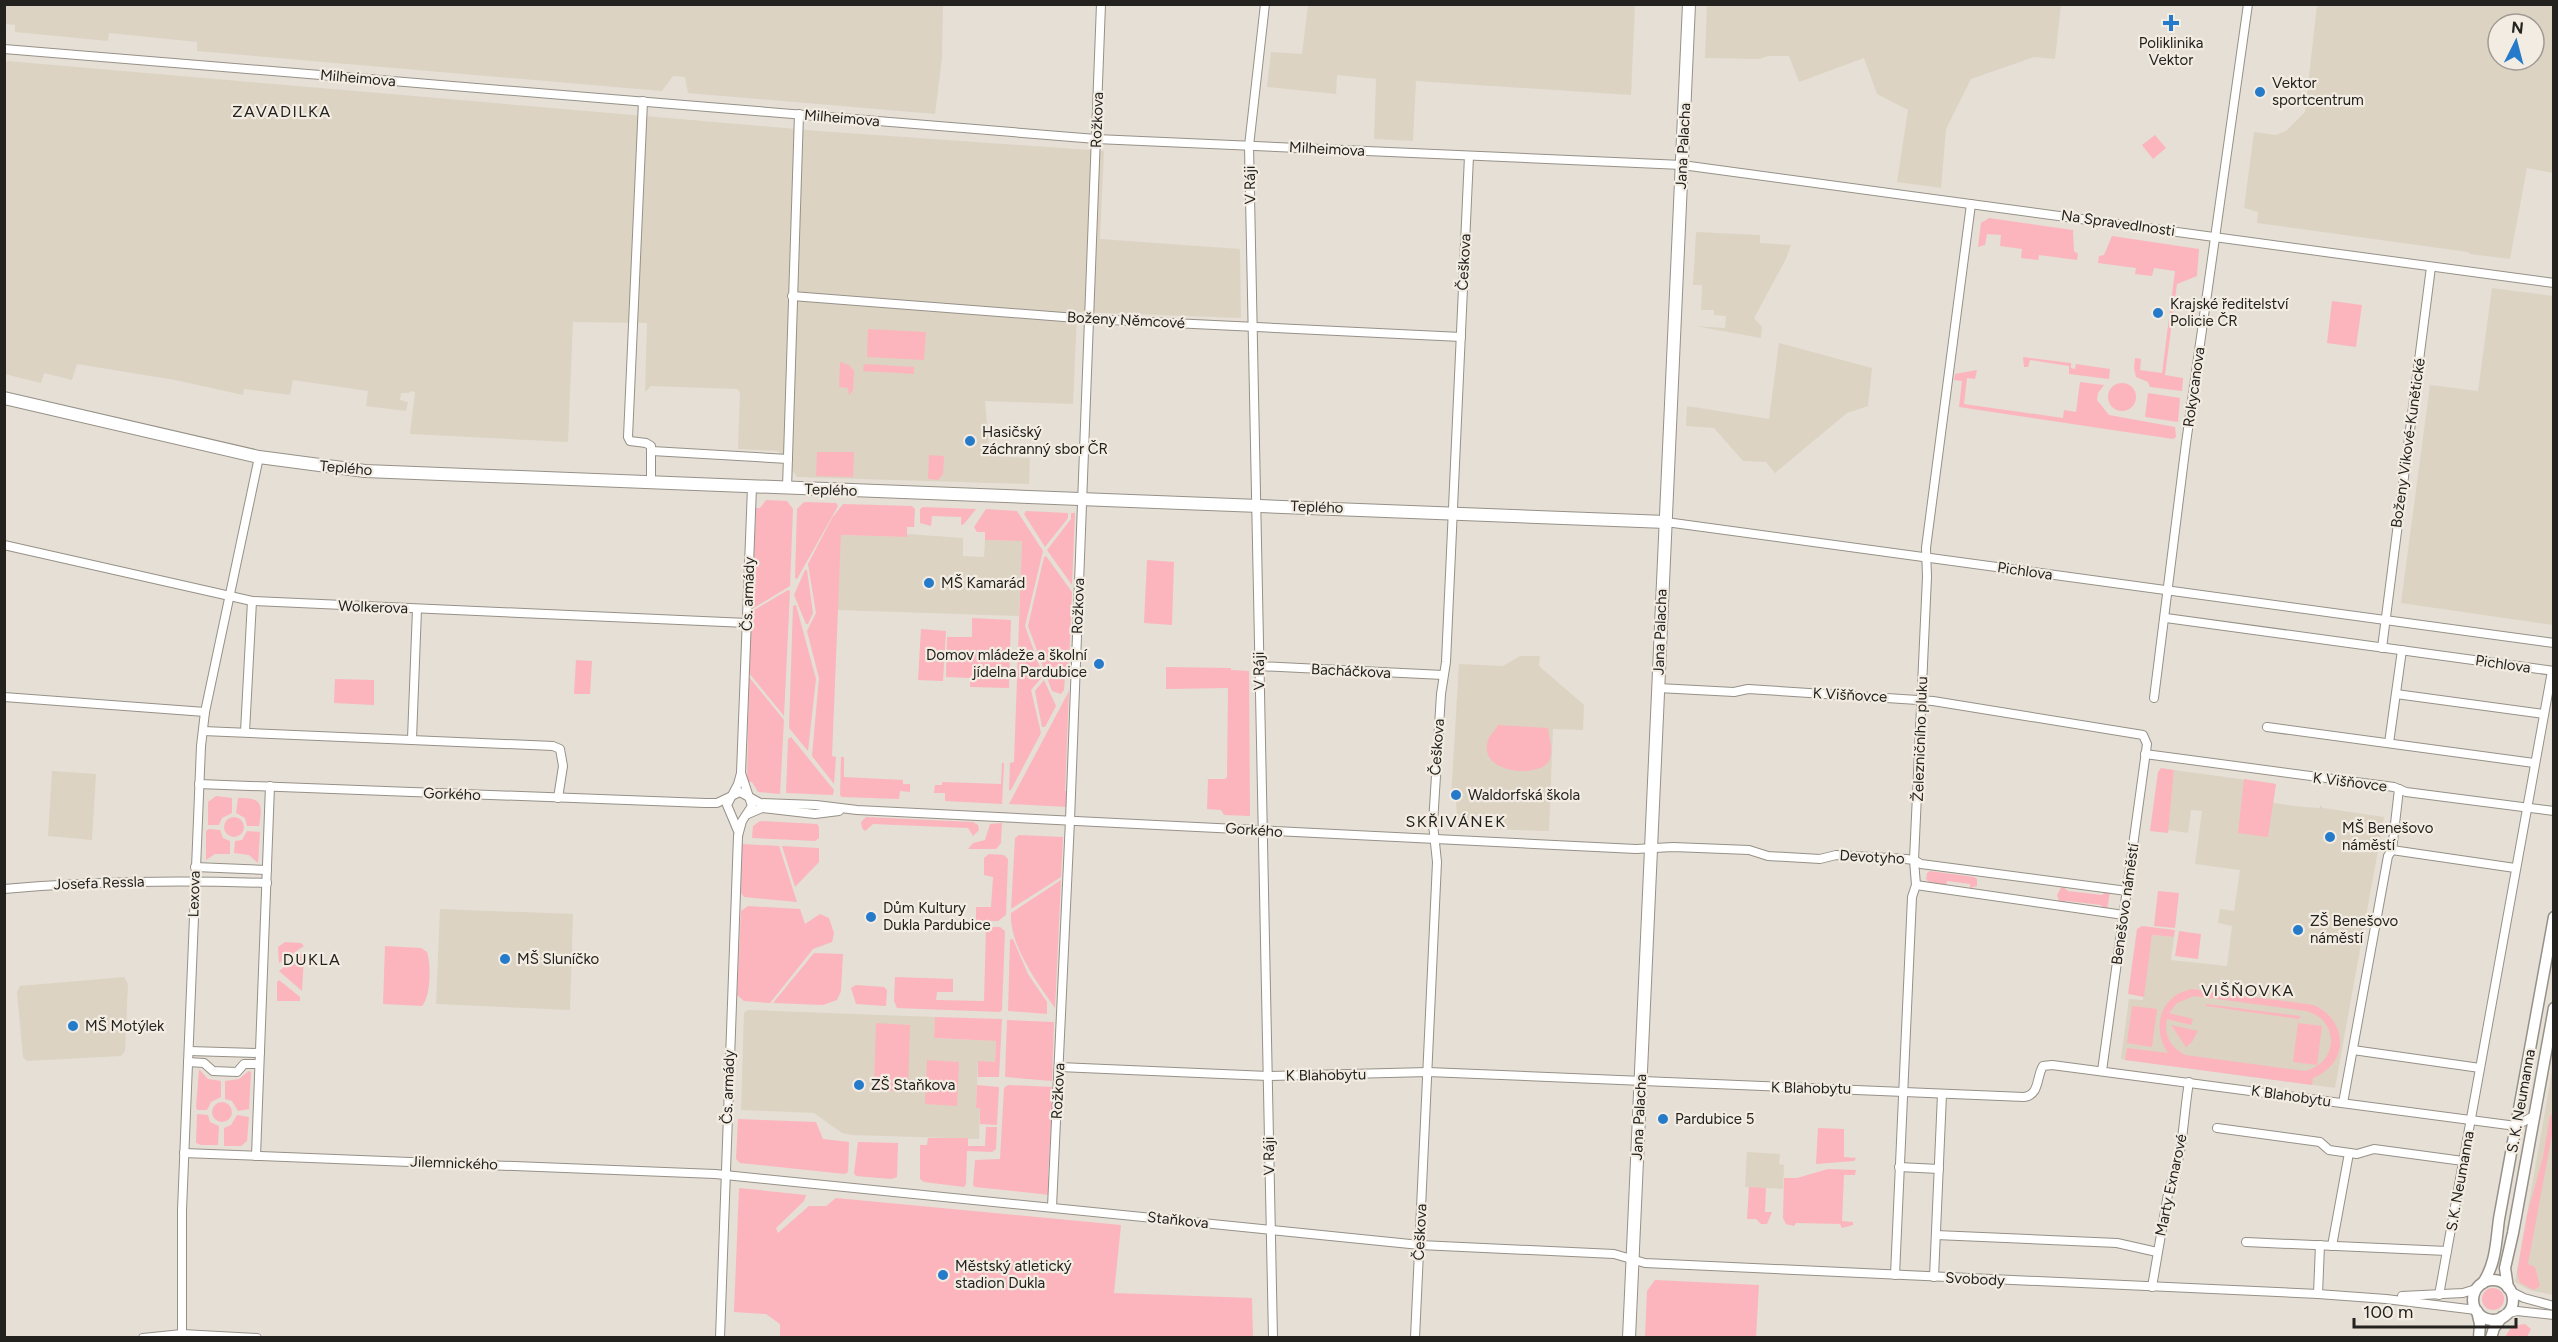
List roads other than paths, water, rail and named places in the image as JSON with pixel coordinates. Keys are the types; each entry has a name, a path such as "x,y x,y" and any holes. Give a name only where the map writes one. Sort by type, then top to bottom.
{"main road":[{"name":"Jana Palacha","path":"1629,1338 1689,4"},
{"name":"Teplého","path":"4,398 259,457 365,471 1082,500 1256,504 1666,522"}],"street":[{"name":"Rožkova","path":"1052,1207 1070,820 1101,4"},
{"name":"V Ráji","path":"1265,4 1249,146 1273,1338"},
{"name":"Rokycanova","path":"2154,698 2248,4"},
{"name":"Milheimova","path":"4,49 1096,140 1682,165"},
{"path":"643,101 628,437 632,442 650,444 652,451 651,483"},
{"path":"787,488 799,114"},
{"name":"Češkova","path":"1415,1338 1437,862 1436,840 1432,824 1454,512 1469,156"},
{"name":"Na Spravedlnosti","path":"1682,165 2553,284"},
{"name":"Železničního pluku","path":"1895,1275 1912,897 1916,885 1915,857 1926,557 1971,204"},
{"name":"Boženy Vikové-Kunětické","path":"2384,620 2431,267"},
{"name":"Boženy Němcové","path":"792,296 1089,319 1461,337"},
{"path":"652,451 788,459"},
{"name":"Lexova","path":"182,1336 182,1210 194,880 203,730 259,457"},
{"name":"Čs. armády","path":"720,1338 724,1174 738,836 736,824 727,804 741,773 752,487"},
{"name":"Pichlova","path":"1666,522 2553,643"},
{"name":"Wolkerova","path":"4,545 252,601 747,623"},
{"path":"245,732 252,601"},
{"path":"412,740 417,609"},
{"name":"Pichlova","path":"2166,618 2553,671"},
{"path":"2382,648 2384,620"},
{"path":"2389,743 2402,650"},
{"name":"Bacháčkova","path":"1259,666 1443,675"},
{"name":"S.K. Neumanna","path":"2439,1294 2534,763 2553,671"},
{"name":"K Višňovce","path":"1658,688 1734,692 1748,689 1921,699 2131,731 2145,738"},
{"path":"2396,694 2544,714"},
{"path":"4,697 205,712"},
{"path":"2267,727 2534,763"},
{"path":"203,730 553,746 560,749 564,760 558,798"},
{"name":"Benešovo náměstí","path":"2102,1071 2145,754 2145,738"},
{"name":"K Višňovce","path":"2145,754 2553,811"},
{"name":"Čs. armády","path":"738,836 742,821 752,806 741,773"},
{"name":"Gorkého","path":"199,784 705,803 717,802 740,792 765,803 816,805 857,810 1436,840 1651,848"},
{"path":"256,1156 270,786"},
{"path":"2343,1103 2388,856 2392,850 2399,789"},
{"name":"Gorkého","path":"705,803 739,817 762,808 815,814 857,810"},
{"name":"Devotyho","path":"1651,848 1749,850 1768,856 1817,859 1836,855 1915,857 1921,864 2127,891"},
{"path":"2392,850 2515,868"},
{"path":"195,867 267,870"},
{"name":"Josefa Ressla","path":"4,889 105,882 194,880 267,883"},
{"name":"Devotyho","path":"1916,885 2124,915"},
{"name":"S. K. Neumanna","path":"2479,1286 2494,1260 2553,917"},
{"name":"S. K. Neumanna","path":"2509,1289 2506,1263 2553,1008"},
{"path":"2353,1050 2480,1068"},
{"path":"189,1051 260,1053"},
{"path":"188,1062 204,1063 213,1071 237,1072 244,1064 260,1064"},
{"name":"K Blahobytu","path":"1059,1067 1268,1076 1428,1072 2019,1097 2033,1095 2040,1069 2047,1065 2516,1126"},
{"name":"Marty Exnarové","path":"2152,1287 2169,1188 2174,1178 2188,1082"},
{"path":"1934,1277 1942,1094"},
{"path":"2516,1126 2535,1115"},
{"path":"2217,1128 2320,1142 2329,1150 2349,1153 2357,1154 2374,1149 2463,1161"},
{"name":"Jilemnického","path":"184,1153 724,1174"},
{"path":"2332,1246 2349,1153"},
{"path":"1899,1167 1939,1169"},
{"name":"Staňkova","path":"724,1174 1420,1245 1599,1253 1633,1259"},
{"path":"1936,1235 2117,1244 2157,1252"},
{"path":"2246,1242 2447,1251"},
{"path":"2318,1294 2320,1245"},
{"name":"Svobody","path":"1633,1259 1645,1263 2318,1294 2476,1310"},
{"path":"2479,1338 2480,1324 2473,1298 2479,1286 2498,1281 2523,1298 2553,1306"},
{"name":"Svobody","path":"2364,1297 2463,1293 2479,1286"},
{"path":"2491,1338 2494,1328 2511,1305 2509,1289"},
{"path":"2476,1310 2488,1319 2517,1311 2553,1315"},
{"path":"143,1338 182,1336 257,1338"}],"place":[{"name":"Poliklinika Vektor","path":"2171,23"},
{"name":"Vektor sportcentrum","path":"2260,92"},
{"name":"Krajské ředitelství Policie ČR","path":"2158,313"},
{"name":"Hasičský záchranný sbor ČR","path":"970,441"},
{"name":"MŠ Kamarád","path":"929,583"},
{"name":"Domov mládeže a školní jídelna Pardubice","path":"1099,664"},
{"name":"Waldorfská škola","path":"1456,795"},
{"name":"MŠ Benešovo náměstí","path":"2330,837"},
{"name":"Dům Kultury Dukla Pardubice","path":"871,917"},
{"name":"ZŠ Benešovo náměstí","path":"2298,930"},
{"name":"MŠ Sluníčko","path":"505,959"},
{"name":"MŠ Motýlek","path":"73,1026"},
{"name":"ZŠ Staňkova","path":"859,1085"},
{"name":"Pardubice 5","path":"1663,1119"},
{"name":"Městský atletický stadion Dukla","path":"943,1275"}],"district":[{"name":"ZAVADILKA","path":"282,111"},
{"name":"SKŘIVÁNEK","path":"1456,821"},
{"name":"DUKLA","path":"312,959"},
{"name":"VIŠŇOVKA","path":"2248,990"}]}
